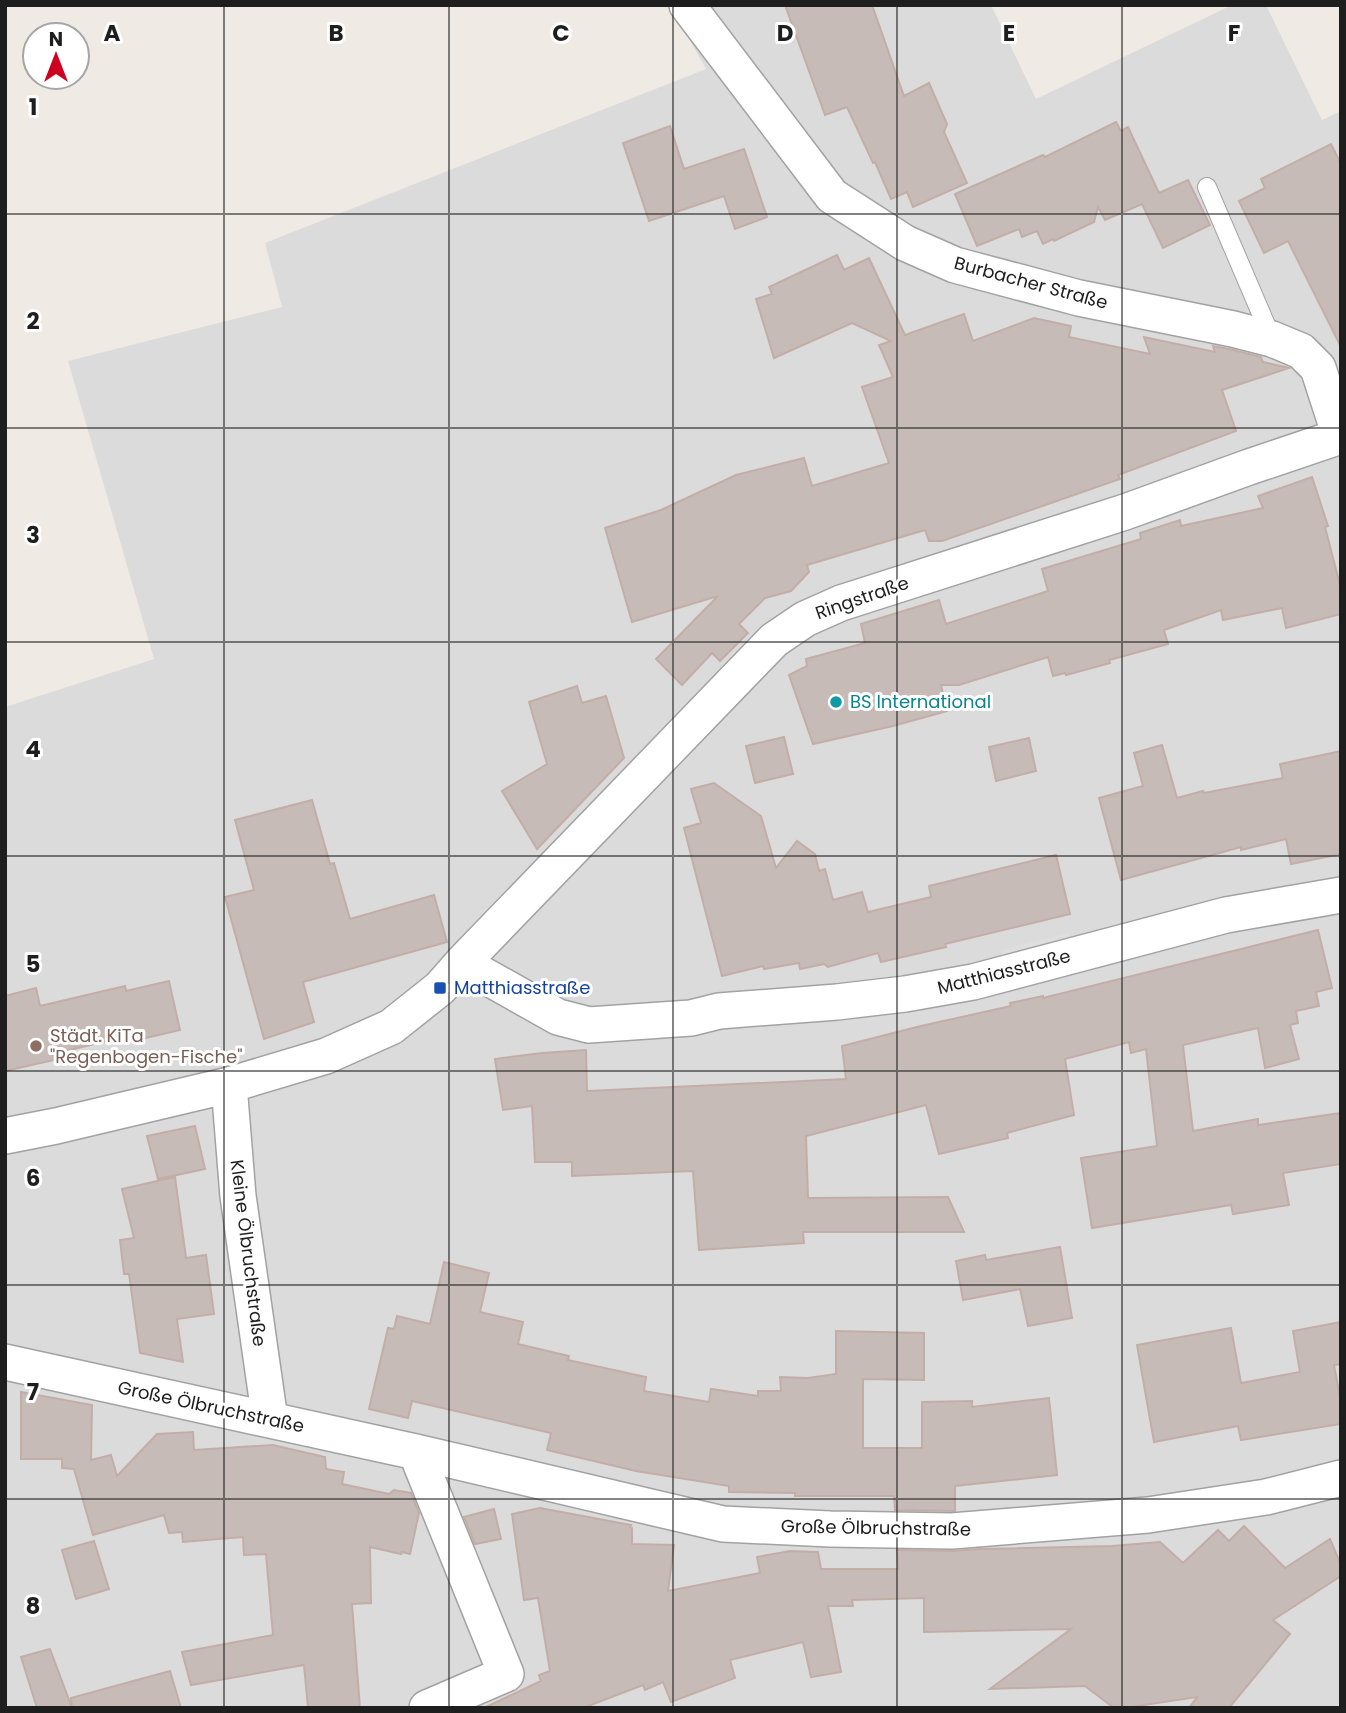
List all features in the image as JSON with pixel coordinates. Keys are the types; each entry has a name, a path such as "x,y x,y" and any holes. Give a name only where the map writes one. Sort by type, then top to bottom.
{"street":[{"name":"Burbacher Straße","path":"687,5 832,196 905,243 955,265 1079,298 1233,329 1272,339 1301,351 1318,368 1340,436"},
{"name":"Ringstraße","path":"461,963 774,640 805,619 841,603 1125,512 1340,436"},
{"name":"Matthiasstraße","path":"461,963 558,1017 589,1025 691,1018 719,1012 905,995 973,982 1226,915 1341,895"},
{"path":"5,1136 229,1085 326,1056 391,1027 440,988 461,963"},
{"name":"Kleine Ölbruchstraße","path":"229,1085 238,1196 270,1420"},
{"name":"Große Ölbruchstraße","path":"5,1362 416,1452 723,1524 952,1531 1148,1515 1266,1497 1341,1478"},
{"path":"416,1452 506,1674 426,1708"}],"lane":[{"path":"1207,187 1272,339"}],"shaded area":[{"path":"670,5 991,5 1036,99 1232,5 1266,5 1322,120 1341,111 1341,1708 5,1708 5,707 154,659 68,361 282,307 265,243 706,69"},
{"path":"1069,933 1071,945 1004,962 1001,950"}],"building":[{"path":"785,5 872,5 904,96 929,83 947,124 944,132 967,183 913,207 907,192 891,199 847,107 825,115"},
{"path":"1116,122 1121,131 1128,127 1159,193 1188,180 1210,225 1163,248 1142,204 1105,220 1098,207 1094,222 1054,241 1053,239 1043,244 1037,231 1022,237 1019,229 977,246 955,194 1043,155 1045,157"},
{"path":"670,126 684,169 744,149 767,217 735,229 724,196 649,221 623,143"},
{"path":"1331,144 1341,164 1341,347 1288,241 1264,253 1239,201 1265,188 1261,179"},
{"path":"837,255 844,270 869,258 905,335 964,314 973,341 1034,318 1071,326 1069,337 1150,354 1144,337 1215,352 1213,346 1229,349 1261,357 1263,362 1289,368 1222,390 1236,431 1118,475 1120,479 942,541 929,541 925,530 807,565 809,572 791,591 765,598 739,624 748,633 720,661 712,653 682,685 656,659 718,596 632,622 605,528 661,510 736,475 804,458 812,486 889,463 862,387 893,377 879,345 891,341 852,323 774,358 756,299 772,294 769,287"},
{"path":"1312,477 1328,526 1325,527 1341,589 1341,614 1286,628 1282,608 1223,620 1221,610 1164,630 1168,644 1066,675 1053,676 1048,657 959,685 941,685 947,711 813,744 789,675 807,666 806,659 865,643 861,624 939,600 946,624 1048,591 1042,569 1141,539 1140,533 1180,520 1181,526 1263,508 1258,496"},
{"path":"577,686 582,703 606,696 624,758 537,849 502,791 547,764 529,702"},
{"path":"784,737 793,774 755,783 746,746"},
{"path":"1029,738 1036,771 996,781 989,747"},
{"path":"1162,745 1177,798 1283,778 1280,764 1341,751 1341,854 1291,864 1286,839 1241,850 1241,847 1121,880 1099,798 1143,786 1134,753"},
{"path":"714,783 761,816 776,868 797,841 815,854 819,871 825,869 833,900 862,892 868,912 931,897 929,886 1056,855 1070,914 881,962 878,953 828,967 824,964 800,969 799,963 764,969 763,966 722,976 684,828 701,823 691,789"},
{"path":"312,800 330,864 334,863 350,919 434,895 447,942 303,982 314,1022 264,1039 225,897 254,890 235,820"},
{"path":"1318,930 1332,988 1316,992 1319,1006 1296,1011 1298,1023 1290,1025 1299,1059 1265,1068 1258,1028 1183,1045 1193,1131 1258,1119 1258,1125 1341,1113 1341,1164 1283,1173 1289,1205 1233,1214 1231,1205 1092,1228 1081,1158 1157,1146 1146,1049 1131,1053 1129,1042 1065,1059 1074,1115 1007,1133 1008,1138 939,1154 926,1105 806,1136 808,1198 948,1197 964,1232 803,1232 804,1243 699,1250 693,1171 572,1176 572,1162 535,1162 532,1106 503,1110 495,1059 586,1050 587,1091 846,1079 842,1046"},
{"path":"169,981 180,1030 137,1040 136,1035 115,1039 53,1054 54,1060 5,1071 5,996 36,988 40,1006 125,986 126,991"},
{"path":"195,1126 205,1169 158,1179 147,1136"},
{"path":"175,1177 186,1258 206,1255 214,1314 177,1319 183,1362 140,1353 129,1274 124,1274 120,1240 134,1238 122,1189"},
{"path":"1060,1247 1072,1318 1028,1326 1020,1289 963,1300 956,1261 985,1255 986,1260"},
{"path":"444,1262 489,1273 480,1312 523,1322 518,1344 569,1356 568,1360 646,1377 644,1391 709,1402 711,1389 758,1396 758,1391 781,1391 780,1377 808,1378 836,1374 836,1331 924,1333 924,1380 863,1379 863,1448 922,1448 922,1402 972,1401 972,1407 1049,1398 1057,1475 955,1486 955,1511 895,1510 894,1496 795,1496 795,1493 729,1492 729,1486 636,1471 547,1450 551,1433 412,1401 408,1418 369,1409 388,1328 394,1329 397,1316 430,1324"},
{"path":"1341,1322 1341,1364 1334,1365 1341,1402 1341,1424 1241,1440 1238,1426 1154,1442 1137,1345 1231,1328 1241,1383 1300,1372 1293,1331"},
{"path":"21,1392 92,1405 91,1460 111,1455 117,1476 157,1434 193,1432 194,1450 273,1445 325,1457 326,1469 344,1472 342,1484 389,1494 394,1490 411,1493 419,1513 410,1554 370,1547 371,1603 352,1604 360,1708 308,1708 304,1665 191,1685 182,1652 273,1635 266,1554 244,1555 243,1537 183,1542 182,1532 169,1533 164,1515 93,1535 74,1469 62,1468 62,1459 21,1459"},
{"path":"540,1508 631,1525 632,1544 674,1545 668,1591 760,1573 757,1557 790,1551 818,1552 821,1569 898,1569 897,1550 952,1551 1160,1542 1183,1563 1218,1530 1229,1541 1244,1526 1285,1568 1330,1539 1341,1565 1341,1576 1273,1620 1290,1634 1229,1708 1189,1708 1197,1697 1114,1708 1085,1686 990,1689 1071,1629 924,1632 924,1598 852,1600 853,1606 828,1606 841,1672 811,1677 803,1642 730,1660 735,1678 671,1702 663,1682 645,1690 643,1685 583,1708 484,1708 541,1681 539,1675 550,1671 538,1598 524,1600 512,1514"},
{"path":"494,1509 501,1539 475,1544 464,1517"},
{"path":"94,1541 109,1589 76,1599 62,1550"},
{"path":"50,1649 72,1708 37,1708 21,1657"},
{"path":"170,1671 181,1708 72,1708 71,1698"}],"place":[{"name":"BS International","path":"836,702"},
{"name":"Matthiasstraße","path":"440,988"},
{"name":"Städt. KiTa \"Regenbogen-Fische\"","path":"36,1046"}]}
